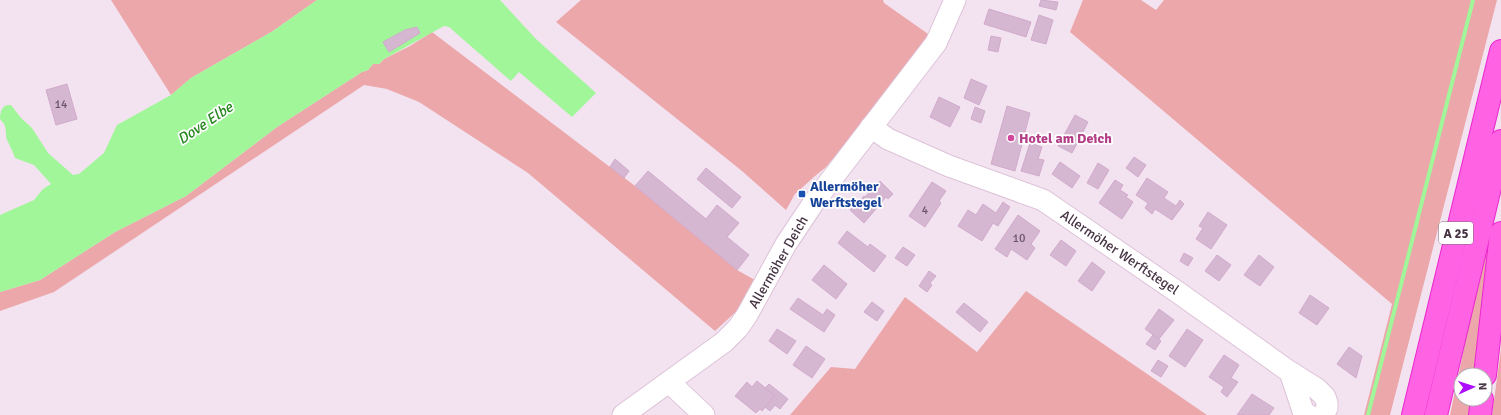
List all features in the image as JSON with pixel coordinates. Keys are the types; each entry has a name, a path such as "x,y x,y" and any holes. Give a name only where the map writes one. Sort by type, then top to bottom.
{"highway":[{"name":"A 25","path":"1413,415 1501,51"},
{"name":"A 25","path":"1436,415 1501,141"},
{"path":"1486,367 1501,233"}],"street":[{"name":"Allermöher Deich","path":"623,415 724,342 738,328 797,227 814,202 936,43 955,0"},
{"name":"Allermöher Werftstegel","path":"871,127 888,139 949,166 1043,200 1317,390 1325,397 1327,408 1323,415"},
{"path":"1290,372 1303,411 1308,415"},
{"path":"669,382 704,415"}],"shaded area":[{"path":"111,0 317,0 273,31 191,78 171,95"},
{"path":"581,0 883,0 884,3 931,36 899,79 826,167 795,194 786,210 742,171 556,22"},
{"path":"1083,0 1141,0 1156,10 1164,0 1497,0 1390,415 1364,415 1392,304 1070,32"},
{"path":"432,32 635,186 737,270 755,280 739,309 715,331 528,173 419,102 387,89 364,85 54,292 0,311 0,292 40,280 115,232 186,196 277,127 362,72 368,70 373,64 379,64 384,59 410,46"},
{"path":"1489,230 1494,231 1477,367 1460,367"},
{"path":"1026,291 1207,415 790,415 831,367 855,369 905,297 977,352"},
{"path":"1501,349 1501,415 1492,415"},
{"path":"1453,401 1453,407 1472,407 1471,415 1450,415"}],"water":[{"name":"Dove Elbe","path":"317,0 500,0 536,39 596,93 572,117 519,72 511,81 449,27 444,26 384,59 379,64 373,64 368,70 362,72 277,127 186,196 115,232 40,280 0,292 0,215 34,200 43,189 51,184 34,165 15,158 7,140 4,123 0,119 1,110 4,107 11,105 21,118 32,128 48,153 73,175 79,174 104,153 117,125 171,95 191,78 273,31"}],"building":[{"path":"1041,0 1058,2 1056,10 1039,6"},
{"path":"989,9 1031,22 1026,37 984,24"},
{"path":"1039,15 1053,20 1046,44 1031,40"},
{"path":"417,27 420,33 389,52 383,42 405,30"},
{"path":"991,36 1001,38 998,52 988,50"},
{"path":"971,79 987,86 979,105 964,98"},
{"path":"67,84 77,119 56,125 46,90"},
{"path":"939,97 960,107 950,127 930,117"},
{"name":"Hotel am Deich","path":"1007,106 1030,113 1015,171 991,164"},
{"path":"975,107 985,111 981,123 971,119"},
{"path":"1075,115 1088,122 1072,153 1058,146"},
{"path":"1030,143 1042,147 1038,159 1044,160 1039,176 1021,171"},
{"path":"1134,157 1146,165 1138,177 1126,168"},
{"path":"615,159 629,171 624,178 610,167"},
{"path":"1060,162 1080,176 1072,188 1052,174"},
{"path":"1098,163 1109,170 1098,189 1087,183"},
{"path":"706,168 741,197 732,208 697,179"},
{"path":"648,171 706,219 717,205 739,223 727,237 749,255 737,270 635,186"},
{"path":"1147,178 1168,192 1164,198 1176,206 1180,200 1184,204 1172,220 1155,209 1152,214 1145,208 1148,203 1136,195"},
{"path":"1115,180 1123,185 1120,190 1128,195 1126,197 1133,202 1122,219 1099,203"},
{"path":"880,181 893,194 888,199 886,197 864,223 850,210"},
{"path":"932,182 946,191 939,201 941,203 925,227 909,216"},
{"path":"1003,202 1010,207 998,226 993,223 982,241 958,226 968,210 976,215 983,204 996,213"},
{"path":"1208,212 1227,225 1211,249 1196,239 1203,228 1199,226"},
{"path":"1018,215 1040,231 1031,244 1035,248 1027,260 1011,249 1007,257 995,249"},
{"path":"847,231 868,247 870,244 886,256 874,272 838,243"},
{"path":"1061,240 1076,251 1066,266 1050,255"},
{"path":"903,247 915,255 907,266 895,258"},
{"path":"1184,253 1193,258 1188,266 1180,261"},
{"path":"1217,255 1231,265 1219,281 1205,271"},
{"path":"1259,255 1274,267 1260,286 1244,275"},
{"path":"1092,262 1105,272 1092,291 1078,281"},
{"path":"824,265 847,284 836,299 812,280"},
{"path":"929,271 936,276 930,283 932,285 927,292 919,286"},
{"path":"1310,295 1329,308 1317,325 1299,313"},
{"path":"798,298 823,315 827,309 835,315 824,332 790,309"},
{"path":"872,302 884,311 877,321 864,312"},
{"path":"964,303 988,322 980,332 956,312"},
{"path":"1159,309 1174,320 1159,339 1145,329"},
{"path":"777,329 796,341 787,354 769,341"},
{"path":"1187,329 1203,340 1185,367 1169,356"},
{"path":"1153,335 1161,341 1155,350 1146,344"},
{"path":"806,346 825,359 812,378 793,365"},
{"path":"1349,347 1362,356 1356,378 1337,364"},
{"path":"1224,355 1239,365 1231,378 1238,382 1227,397 1221,392 1224,387 1209,377"},
{"path":"1158,360 1168,366 1161,377 1151,371"},
{"path":"757,381 775,396 762,411 760,409 756,413 735,396 747,382 752,387"},
{"path":"769,384 788,399 780,409 775,405 770,411 765,407 775,396 765,388"},
{"path":"1252,394 1274,408 1269,415 1237,415"}],"waterway":[{"path":"1368,415 1473,0"}],"place":[{"name":"Hotel am Deich","path":"1011,138"},
{"name":"Allermöher Werftstegel","path":"802,194"}]}
